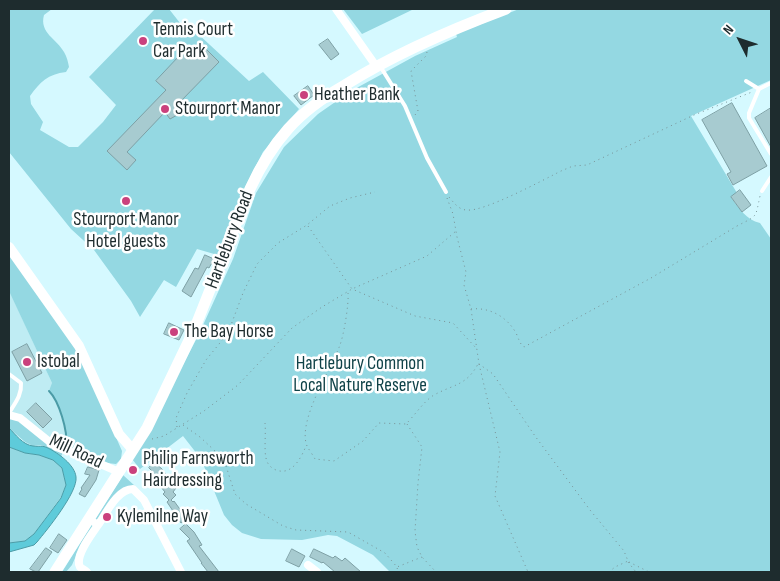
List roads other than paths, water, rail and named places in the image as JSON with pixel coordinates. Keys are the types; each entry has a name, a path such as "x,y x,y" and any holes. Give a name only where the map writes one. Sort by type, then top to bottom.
{"main road":[{"name":"Hartlebury Road","path":"55,572 94,523 119,472 147,428 194,330 259,169 272,148 304,113 377,65 423,42 506,9"}],"street":[{"path":"336,9 377,65"},
{"path":"9,247 79,346 119,434 136,446"},
{"name":"Mill Road","path":"9,414 20,418 56,447 119,472"},
{"path":"87,572 80,566 79,560 94,523 120,494 126,490 133,489 144,500 181,572"}],"lane":[{"path":"377,65 400,98 427,158 446,192"},
{"path":"746,81 759,89"},
{"path":"771,83 759,89 749,113 749,118 771,154"},
{"path":"762,190 771,177"},
{"path":"9,374 21,383 22,389 9,414"}],"waterway":[{"path":"49,391 62,417 66,432 66,445"}],"place":[{"name":"Tennis Court Car Park","path":"143,41"},
{"name":"Heather Bank","path":"304,95"},
{"name":"Stourport Manor","path":"165,109"},
{"name":"Stourport Manor Hotel guests","path":"126,201"},
{"name":"The Bay Horse","path":"174,332"},
{"name":"Istobal","path":"27,362"},
{"name":"Philip Farnsworth Hairdressing","path":"133,470"},
{"name":"Kylemilne Way","path":"107,517"}],"park label":[{"name":"Hartlebury Common Local Nature Reserve","path":"360,375"}]}
